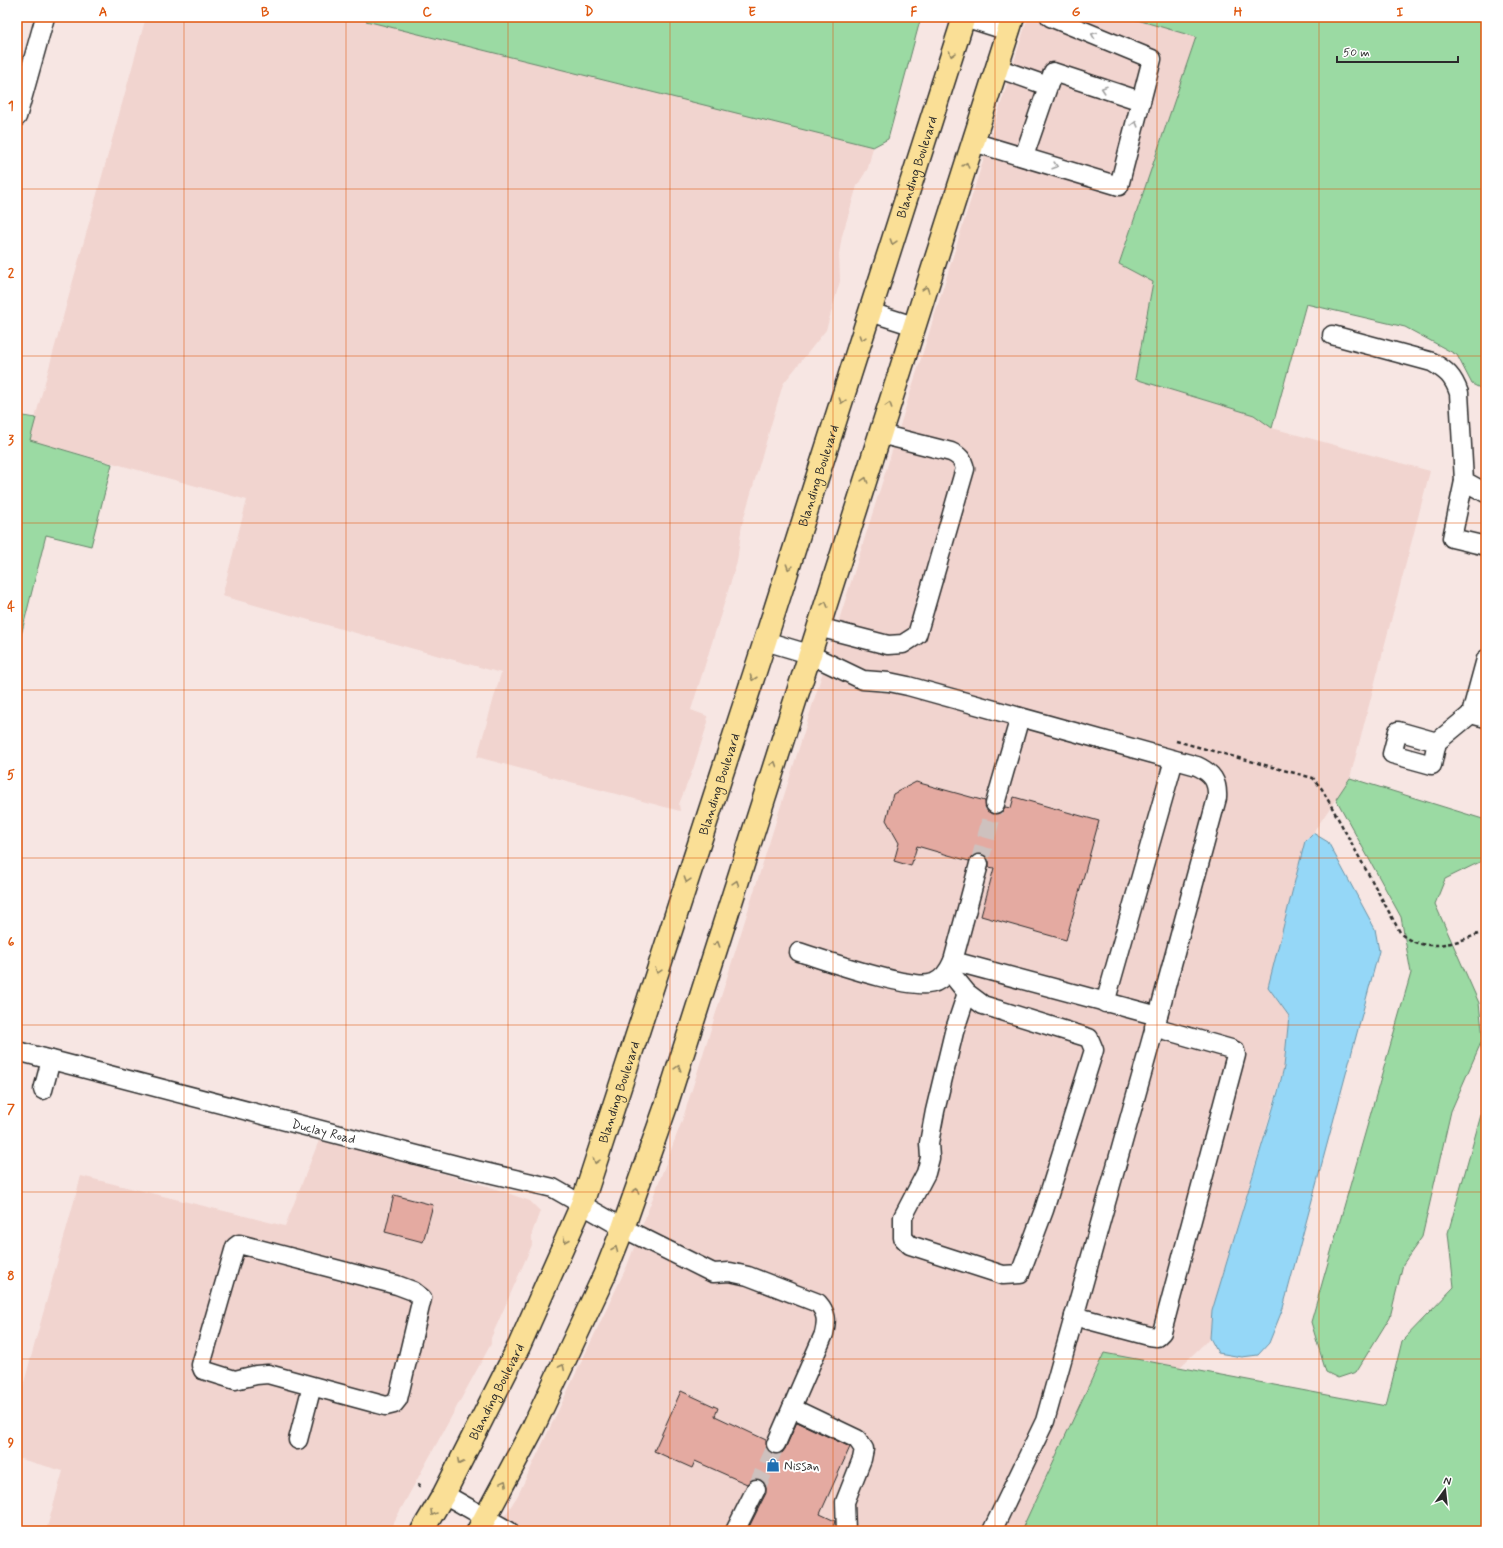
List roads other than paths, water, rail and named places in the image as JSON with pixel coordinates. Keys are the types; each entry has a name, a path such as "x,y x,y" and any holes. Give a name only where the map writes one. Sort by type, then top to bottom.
{"main road":[{"name":"Blanding Boulevard","path":"422,1531 444,1494 520,1346 582,1204 765,641 964,17"},
{"path":"482,1524 532,1430 576,1338 623,1228 668,1099 1011,24"}],"street":[{"path":"17,117 45,17"},
{"path":"964,17 1011,24"},
{"path":"973,142 1021,155 1119,186 1152,59 1050,17"},
{"path":"997,68 1048,86"},
{"path":"1021,155 1053,72 1141,101"},
{"path":"870,312 914,326"},
{"path":"1332,335 1432,362 1444,370 1454,380 1459,393 1464,480 1452,538 1486,546"},
{"path":"818,627 888,645 903,644 917,635 965,469 963,461 959,456 951,452 880,434"},
{"path":"1464,480 1486,494"},
{"path":"765,641 809,654 863,680 889,682 908,686 1197,766 1211,774 1217,788 1217,798 1045,1421 992,1531"},
{"path":"1438,742 1478,716 1486,661"},
{"path":"995,804 1020,717"},
{"path":"1105,1003 1174,760"},
{"path":"799,952 912,984 934,983 951,966 979,864"},
{"path":"951,966 1105,1003 1231,1048 1235,1051 1236,1055 1162,1332 1157,1337 1149,1336 1074,1316"},
{"path":"951,966 966,993 983,1005 1089,1038 1094,1050 1044,1210 1020,1274 1002,1275 910,1245 903,1238 904,1217 926,1173 930,1158 929,1144 935,1111 954,1032 966,993"},
{"name":"Duclay Road","path":"17,1051 463,1167 553,1188 623,1228 713,1273 730,1272 748,1276 818,1303 825,1311 826,1323 824,1334 776,1444"},
{"path":"43,1090 51,1060"},
{"path":"239,1244 397,1285 421,1296 398,1399 394,1404 386,1406 312,1386 268,1374 235,1380 203,1370 201,1364 235,1247 239,1244"},
{"path":"298,1440 312,1386"},
{"path":"792,1408 856,1439 864,1449 862,1459 845,1502 846,1531"},
{"path":"735,1531 756,1489"},
{"path":"444,1494 482,1524 509,1531"}],"water":[{"path":"1313,833 1328,842 1375,929 1379,951 1283,1308 1269,1343 1258,1355 1242,1357 1218,1353 1210,1338 1212,1311 1278,1092 1284,1067 1289,1016 1268,987 1305,841"}],"tunnel":[{"path":"979,864 995,804"},
{"path":"756,1489 776,1444"}],"place":[{"name":"Nissan","path":"773,1465"}]}
